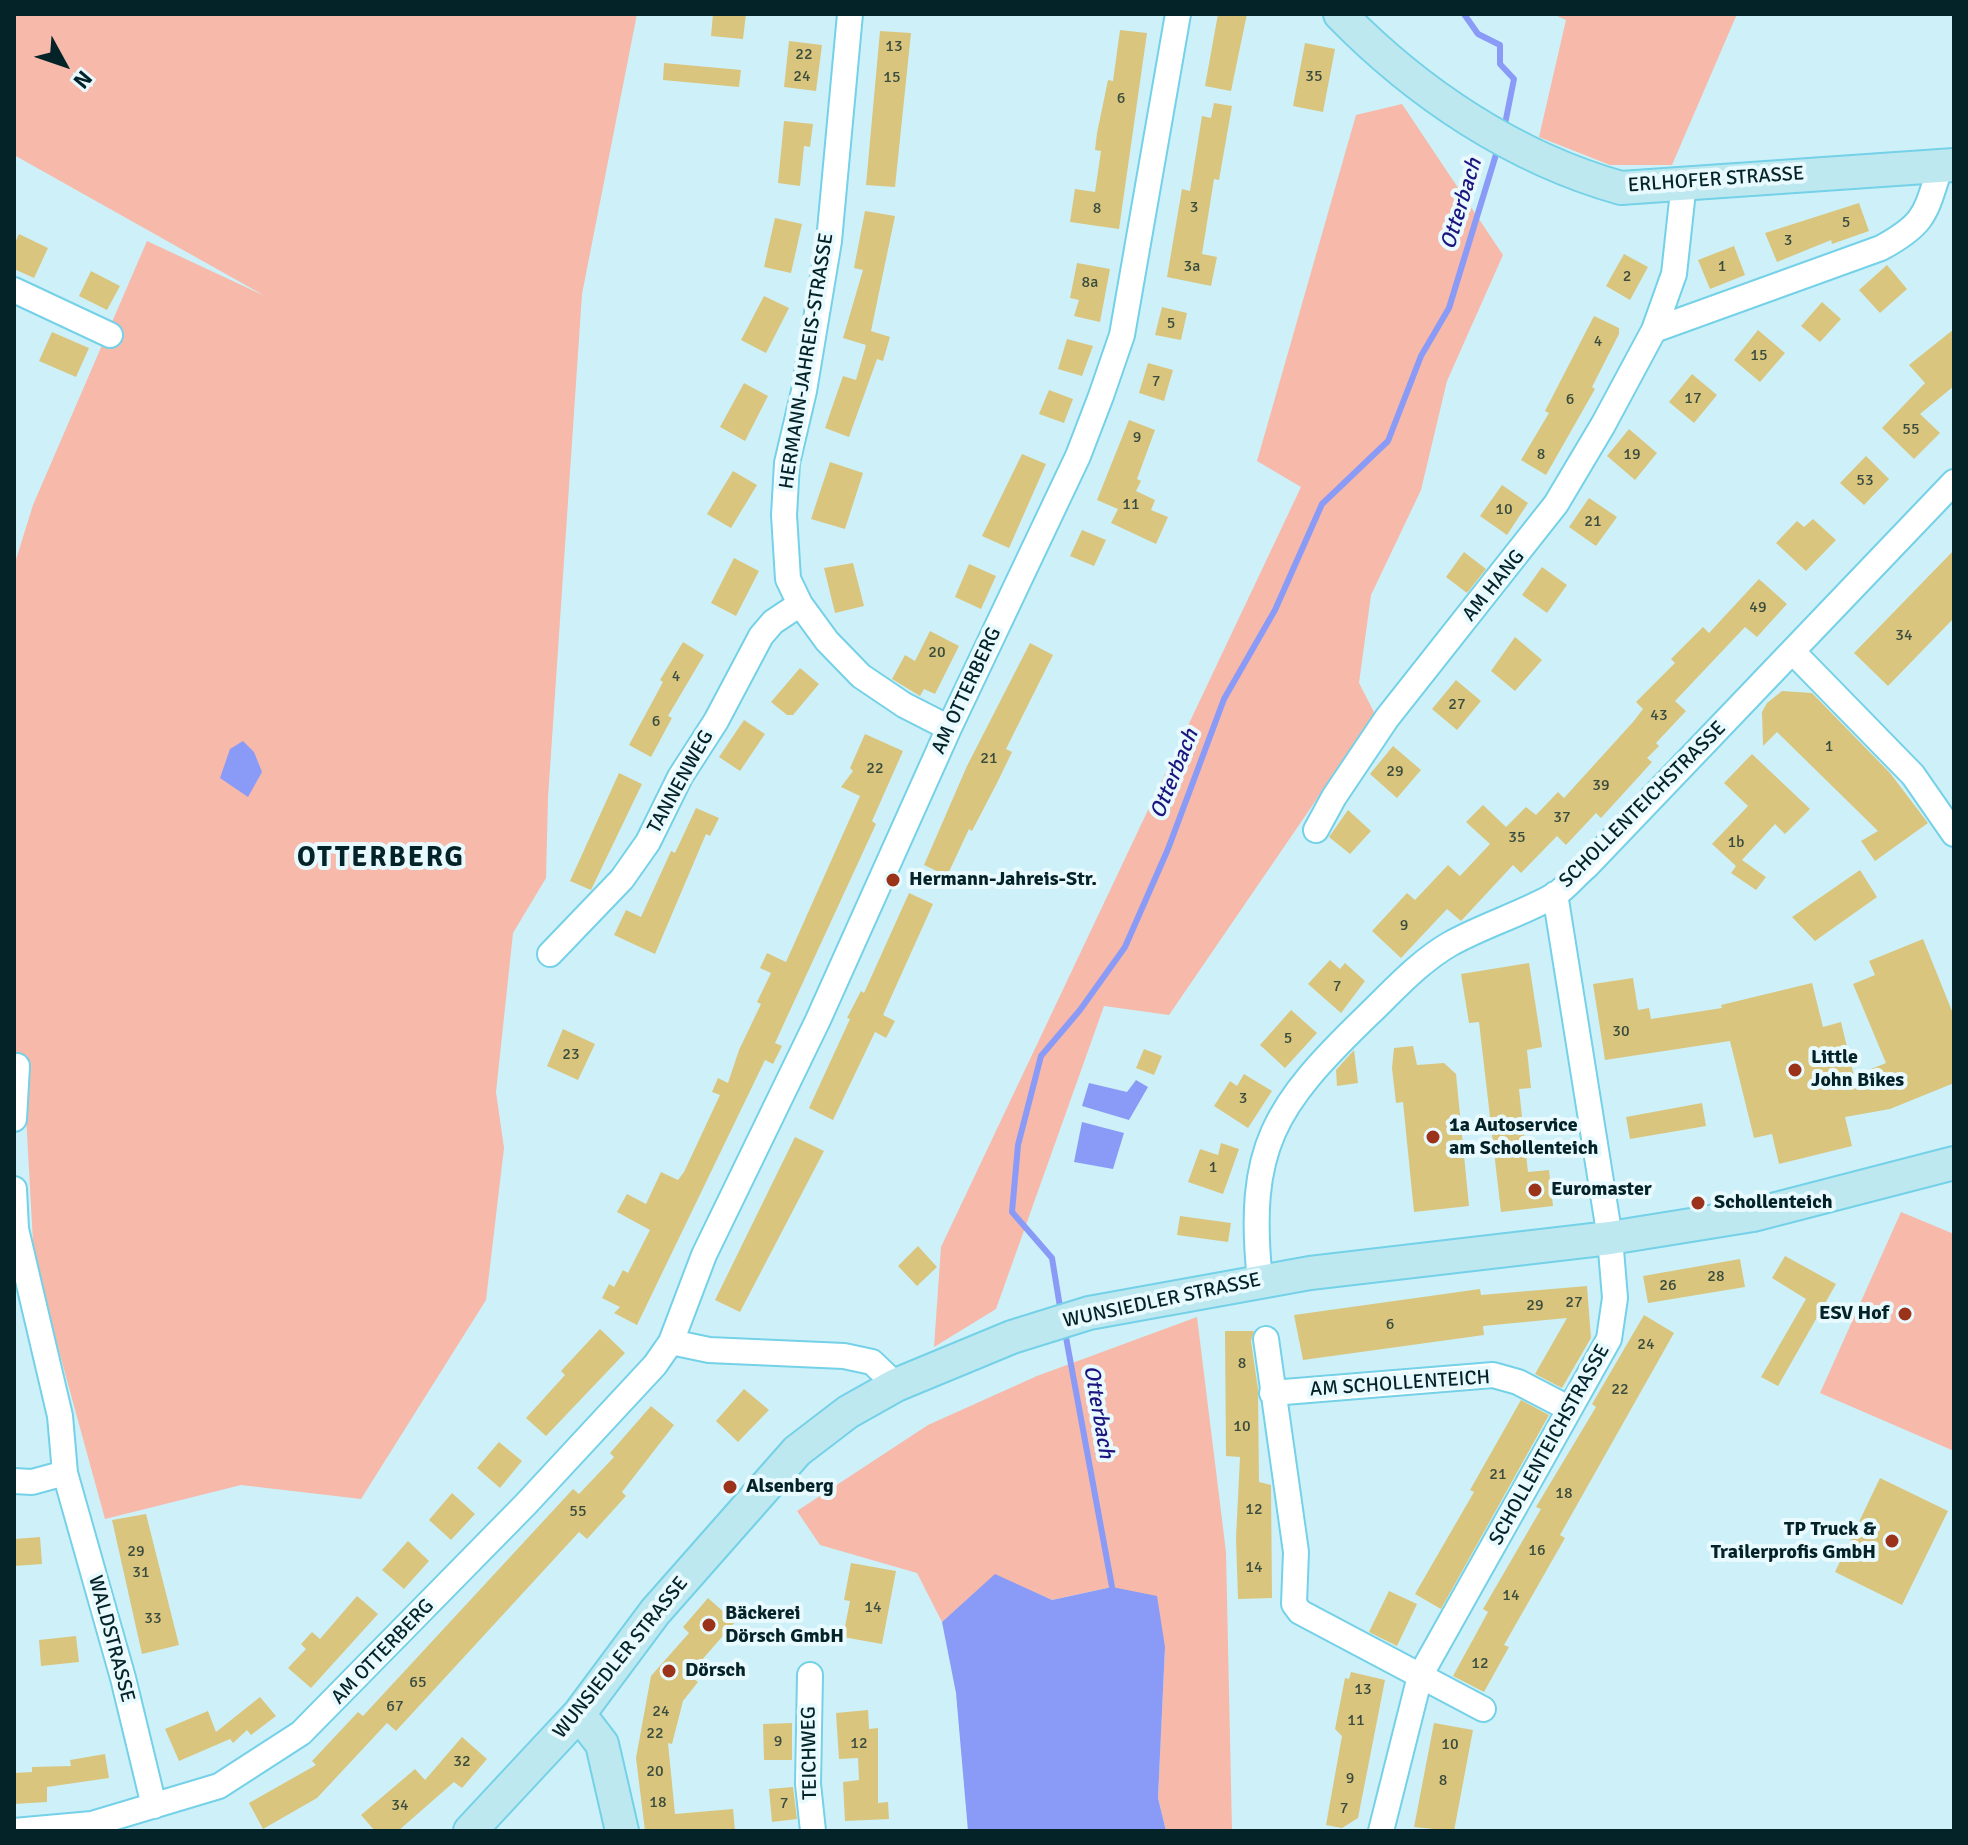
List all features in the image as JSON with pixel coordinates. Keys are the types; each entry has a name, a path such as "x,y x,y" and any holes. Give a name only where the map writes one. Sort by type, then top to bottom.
{"main road":[{"name":"ERLHOFER STRASSE","path":"1340,14 1412,78 1486,131 1527,155 1582,177 1621,188 1947,165"},
{"name":"WUNSIEDLER STRASSE","path":"470,1831 579,1714 655,1612 797,1451 848,1412 896,1385 1012,1337 1089,1313 1260,1281 1484,1251 1610,1238 1753,1215 1954,1163"},
{"path":"579,1714 602,1744 622,1831"}],"street":[{"name":"HERMANN-JAHREIS-STRASSE","path":"850,14 829,241 804,391 787,463 784,515 788,579 800,604 827,641 861,676 904,705 949,728"},
{"name":"AM OTTERBERG","path":"14,1831 92,1824 219,1786 312,1723 525,1505 655,1365 671,1342 704,1255 818,1020 949,728 1078,456 1122,335 1178,14"},
{"path":"1654,330 1867,254 1913,231 1925,214 1947,165"},
{"name":"AM HANG","path":"1316,830 1334,797 1387,718 1556,504 1654,330 1674,274 1684,182"},
{"path":"14,290 110,335"},
{"name":"SCHOLLENTEICHSTRASSE","path":"1381,1831 1420,1676 1609,1339 1614,1318 1610,1238 1555,894 1586,867 1954,482"},
{"name":"TANNENWEG","path":"550,954 622,879 761,636 773,622 800,604"},
{"path":"1793,652 1913,775 1954,834"},
{"path":"1260,1281 1254,1226 1258,1173 1277,1119 1346,1036 1411,973 1447,946 1555,894"},
{"path":"14,1119 17,1066"},
{"name":"WALDSTRASSE","path":"14,1189 19,1241 60,1416 65,1473 123,1678 154,1806"},
{"path":"1266,1339 1296,1552 1294,1604 1300,1612 1483,1709"},
{"path":"671,1342 709,1350 844,1356 872,1362 896,1385"},
{"name":"AM SCHOLLENTEICH","path":"1272,1393 1493,1375 1518,1382 1568,1408"},
{"path":"14,1481 32,1482 65,1473"},
{"name":"TEICHWEG","path":"810,1675 808,1784 813,1831"}],"shaded area":[{"path":"14,14 637,14 582,294 548,798 546,878 513,933 496,1092 504,1148 486,1300 361,1499 241,1485 105,1519 34,1260 23,1061 14,1057 14,566 33,505 147,241 265,296 14,155"},
{"path":"1553,14 1737,14 1672,165 1610,165 1539,137 1566,20"},
{"path":"1402,104 1503,255 1447,381 1421,490 1371,595 1359,683 1375,714 1169,1015 1104,1006 996,1309 934,1347 941,1247 1301,487 1257,461 1356,115"},
{"name":"ESV Hof","path":"1901,1212 1954,1234 1954,1451 1820,1393"},
{"path":"1197,1317 1226,1552 1232,1831 1166,1831 1158,1798 1165,1647 1112,1587 1052,1600 995,1575 942,1622 917,1573 820,1545 797,1511 928,1425 1037,1376"}],"water":[{"path":"243,741 254,752 262,772 248,797 220,778 230,749"},
{"path":"1136,1080 1148,1087 1129,1120 1082,1106 1089,1083 1127,1092"},
{"path":"1082,1122 1124,1133 1113,1169 1074,1162"},
{"path":"995,1574 1052,1600 1112,1587 1157,1596 1165,1647 1158,1798 1166,1831 968,1831 956,1693 942,1622"}],"building":[{"path":"713,14 746,14 743,39 711,36"},
{"path":"1218,14 1247,14 1231,91 1205,86"},
{"path":"1120,30 1147,33 1119,229 1070,222 1075,189 1095,192 1101,151 1095,150 1097,133 1108,80 1113,81"},
{"path":"880,31 911,33 895,187 866,185"},
{"path":"789,41 822,45 816,91 784,87"},
{"path":"1305,43 1335,49 1323,112 1293,106"},
{"path":"664,63 741,70 739,87 663,80"},
{"path":"1214,103 1232,106 1219,180 1214,179 1202,254 1217,257 1211,286 1167,277 1182,189 1190,191 1202,116 1211,118"},
{"path":"784,121 813,124 810,147 804,146 800,186 778,183"},
{"path":"1859,203 1869,231 1832,244 1831,240 1777,262 1765,233"},
{"path":"865,211 895,216 871,331 890,337 883,361 877,359 849,437 825,428 843,376 856,380 866,345 843,338 863,270 854,268"},
{"path":"775,218 802,224 791,273 764,267"},
{"path":"19,234 48,248 34,278 14,269 14,245"},
{"path":"1734,246 1745,275 1710,289 1698,260"},
{"path":"1624,254 1648,267 1630,300 1606,286"},
{"path":"1077,263 1110,269 1100,322 1074,316 1079,300 1070,298"},
{"path":"1887,265 1907,289 1880,313 1859,290"},
{"path":"91,271 120,286 107,310 79,296"},
{"path":"764,296 789,308 766,353 741,340"},
{"path":"1822,302 1841,319 1820,342 1801,326"},
{"path":"1162,307 1187,313 1181,340 1155,335"},
{"path":"1594,316 1619,328 1619,334 1592,387 1595,389 1546,475 1521,460 1549,413 1545,411"},
{"path":"1954,329 1954,386 1920,414 1940,433 1914,459 1882,428 1925,383 1909,365"},
{"path":"1758,330 1785,353 1760,382 1734,360"},
{"path":"52,332 89,348 76,377 39,361"},
{"path":"1067,339 1093,346 1082,376 1058,369"},
{"path":"1148,363 1173,370 1164,401 1139,393"},
{"path":"1692,374 1717,395 1694,423 1669,402"},
{"path":"744,383 768,396 745,441 720,427"},
{"path":"1049,390 1073,399 1064,423 1039,414"},
{"path":"1129,420 1155,430 1137,479 1141,481 1136,491 1155,500 1151,510 1168,517 1156,544 1111,523 1118,509 1097,500"},
{"path":"1629,429 1657,453 1635,480 1607,456"},
{"path":"1022,454 1046,464 1009,548 982,536"},
{"path":"1866,456 1889,479 1864,505 1840,483"},
{"path":"830,462 863,473 845,529 811,519"},
{"path":"733,471 757,485 731,528 707,514"},
{"path":"1502,485 1528,503 1507,535 1480,516"},
{"path":"1589,498 1617,517 1596,546 1569,527"},
{"path":"1813,519 1836,540 1806,571 1776,543 1797,521 1804,527"},
{"path":"1082,530 1106,540 1094,566 1070,556"},
{"path":"1954,550 1954,618 1888,686 1854,653"},
{"path":"1464,552 1486,569 1467,593 1446,577"},
{"path":"734,558 759,571 736,616 711,603"},
{"path":"853,563 864,606 835,613 824,568"},
{"path":"969,564 996,576 981,609 955,597"},
{"path":"1542,567 1567,585 1547,613 1522,595"},
{"path":"1759,579 1787,604 1757,637 1745,627 1675,701 1686,711 1656,743 1659,746 1647,758 1652,762 1601,818 1596,813 1566,845 1557,836 1521,873 1513,865 1461,921 1447,909 1401,958 1372,931 1407,893 1415,900 1448,865 1460,876 1490,844 1466,822 1483,805 1506,827 1526,807 1536,815 1558,792 1564,798 1633,722 1643,709 1636,702 1675,663 1671,659 1703,627 1709,633"},
{"path":"930,631 959,646 935,694 924,689 920,696 892,679 905,655 915,661"},
{"path":"1515,637 1542,660 1515,691 1491,671"},
{"path":"683,642 704,655 668,716 672,718 651,757 629,745 663,682 660,680"},
{"path":"1030,643 1053,655 1006,749 1012,752 947,876 924,865 967,766"},
{"path":"800,668 819,684 793,715 787,715 771,702"},
{"path":"1456,680 1481,701 1457,730 1432,709"},
{"path":"1782,691 1812,693 1890,773 1928,823 1875,861 1861,841 1878,831 1777,732 1763,746 1762,712 1767,703"},
{"path":"744,720 765,734 740,771 719,757"},
{"path":"865,734 903,751 872,821 876,824 775,1043 782,1046 773,1064 765,1060 637,1325 614,1313 620,1307 602,1298 609,1284 614,1287 623,1270 628,1273 650,1230 617,1212 627,1194 646,1204 661,1172 678,1180 684,1172 720,1095 712,1092 718,1078 728,1083 739,1050 761,1004 757,1002 771,973 760,968 767,953 786,962 860,796 841,787 853,771 850,768"},
{"path":"1393,746 1421,770 1397,798 1370,774"},
{"path":"1752,754 1810,809 1785,834 1775,824 1742,860 1766,877 1756,890 1731,873 1736,866 1712,844 1748,806 1724,783"},
{"path":"619,773 642,784 591,890 570,881"},
{"path":"696,808 719,818 710,836 706,834 655,954 614,935 626,910 641,917 671,851 675,853"},
{"path":"1348,810 1371,831 1350,854 1329,837"},
{"path":"1860,870 1877,897 1815,941 1792,917"},
{"path":"909,893 933,904 883,1015 895,1021 886,1038 875,1032 833,1120 809,1108 850,1019 847,1018 861,991 864,993"},
{"path":"1923,939 1954,1016 1954,1083 1890,1109 1845,1117 1852,1146 1779,1164 1772,1134 1754,1138 1730,1041 1605,1060 1593,984 1633,978 1638,1010 1649,1008 1651,1019 1722,1008 1721,1005 1812,983 1823,1027 1841,1022 1854,1076 1886,1063 1853,984 1875,975 1869,961"},
{"path":"1330,960 1340,969 1345,963 1365,981 1341,1013 1308,984"},
{"path":"1529,963 1542,1047 1527,1050 1531,1088 1519,1089 1528,1172 1549,1170 1553,1206 1501,1212 1479,1022 1469,1023 1461,974"},
{"path":"1291,1010 1317,1033 1285,1068 1260,1045"},
{"path":"563,1029 595,1044 578,1080 547,1066"},
{"path":"1413,1046 1417,1065 1444,1063 1456,1074 1469,1206 1414,1212 1403,1102 1396,1103 1392,1068 1394,1048"},
{"path":"1144,1049 1162,1056 1154,1075 1136,1068"},
{"path":"1354,1050 1358,1083 1337,1086 1336,1070"},
{"path":"1244,1074 1272,1091 1248,1128 1214,1106 1230,1081 1237,1086"},
{"path":"1702,1103 1706,1126 1630,1139 1626,1117"},
{"path":"795,1137 824,1151 740,1312 715,1300"},
{"path":"1221,1143 1239,1149 1223,1194 1188,1182 1200,1149 1218,1155"},
{"path":"1180,1216 1231,1223 1228,1242 1177,1235"},
{"path":"918,1246 937,1267 917,1286 898,1266"},
{"path":"1785,1256 1836,1284 1778,1386 1761,1377 1806,1299 1772,1278"},
{"path":"1740,1259 1745,1287 1648,1303 1643,1276"},
{"path":"1587,1286 1591,1338 1562,1388 1535,1374 1567,1318 1483,1326 1484,1335 1303,1360 1294,1315 1480,1289 1481,1295"},
{"path":"1644,1315 1674,1333 1560,1535 1565,1538 1504,1645 1509,1647 1484,1692 1453,1676 1488,1612 1483,1609 1541,1509 1536,1507 1596,1407 1592,1404"},
{"path":"600,1329 625,1353 546,1436 526,1418 565,1375 561,1371"},
{"path":"1225,1331 1254,1331 1251,1341 1258,1389 1259,1482 1271,1485 1272,1598 1238,1599 1236,1538 1240,1457 1226,1456"},
{"path":"744,1389 769,1410 738,1442 716,1421"},
{"path":"1521,1400 1549,1415 1441,1609 1415,1594 1474,1492 1470,1490"},
{"path":"651,1406 674,1425 622,1492 626,1496 587,1539 579,1532 396,1731 387,1723 317,1798 263,1829 249,1803 316,1765 312,1761 358,1712 363,1716 573,1489 579,1494 614,1457 610,1453"},
{"path":"499,1442 522,1461 500,1488 477,1468"},
{"name":"TP Truck & Trailerprofis GmbH","path":"1880,1478 1948,1511 1902,1605 1835,1572"},
{"path":"452,1493 475,1514 451,1540 429,1520"},
{"path":"146,1514 179,1645 142,1654 112,1520"},
{"path":"40,1537 42,1564 14,1566 14,1539"},
{"path":"408,1541 429,1561 404,1589 382,1570"},
{"path":"851,1563 896,1571 882,1644 843,1637 850,1601 844,1600"},
{"path":"1389,1591 1417,1604 1397,1646 1369,1632"},
{"path":"357,1596 378,1614 311,1688 288,1668 306,1649 301,1644 312,1632 320,1639"},
{"path":"708,1598 735,1622 694,1669 698,1673 694,1679 698,1682 683,1701 672,1744 668,1743 675,1814 733,1809 735,1831 645,1831 636,1758 651,1676 689,1633 683,1627"},
{"path":"76,1636 79,1662 41,1666 39,1640"},
{"path":"1351,1672 1385,1680 1358,1818 1342,1828 1326,1825 1342,1736 1335,1729 1345,1678 1349,1679"},
{"path":"260,1697 276,1716 251,1735 247,1730 233,1743 230,1739 179,1761 165,1729 208,1711 216,1732"},
{"path":"868,1710 869,1729 878,1728 878,1803 888,1802 889,1819 845,1821 843,1782 859,1780 858,1758 839,1759 836,1713"},
{"path":"792,1723 792,1760 764,1760 763,1724"},
{"path":"1434,1723 1473,1730 1454,1831 1414,1827"},
{"path":"462,1737 487,1759 462,1788 454,1782 398,1831 375,1831 361,1815 415,1769 425,1780"},
{"path":"105,1754 109,1778 47,1787 47,1802 14,1804 14,1773 32,1772 32,1767 71,1766 70,1760"},
{"path":"793,1787 797,1819 772,1822 769,1789"}],"waterway":[{"name":"Otterbach","path":"1464,14 1478,34 1500,45 1500,64 1514,79 1504,129"},
{"name":"Otterbach","path":"1061,1313 1052,1258 1012,1212 1018,1145 1041,1056 1080,1010 1125,947 1168,849 1224,699 1275,610 1322,504 1388,441 1421,356 1449,308 1498,148"},
{"name":"Otterbach","path":"1065,1332 1112,1587"}],"place":[{"name":"Hermann-Jahreis-Str.","path":"893,880"},
{"name":"Little John Bikes","path":"1795,1070"},
{"name":"1a Autoservice am Schollenteich","path":"1433,1137"},
{"name":"Euromaster","path":"1535,1190"},
{"name":"Schollenteich","path":"1698,1203"},
{"name":"ESV Hof","path":"1905,1314"},
{"name":"Alsenberg","path":"730,1487"},
{"name":"TP Truck & Trailerprofis GmbH","path":"1892,1541"},
{"name":"Bäckerei Dörsch GmbH","path":"709,1625"},
{"name":"Dörsch","path":"669,1671"}],"district":[{"name":"OTTERBERG","path":"381,859"}]}
